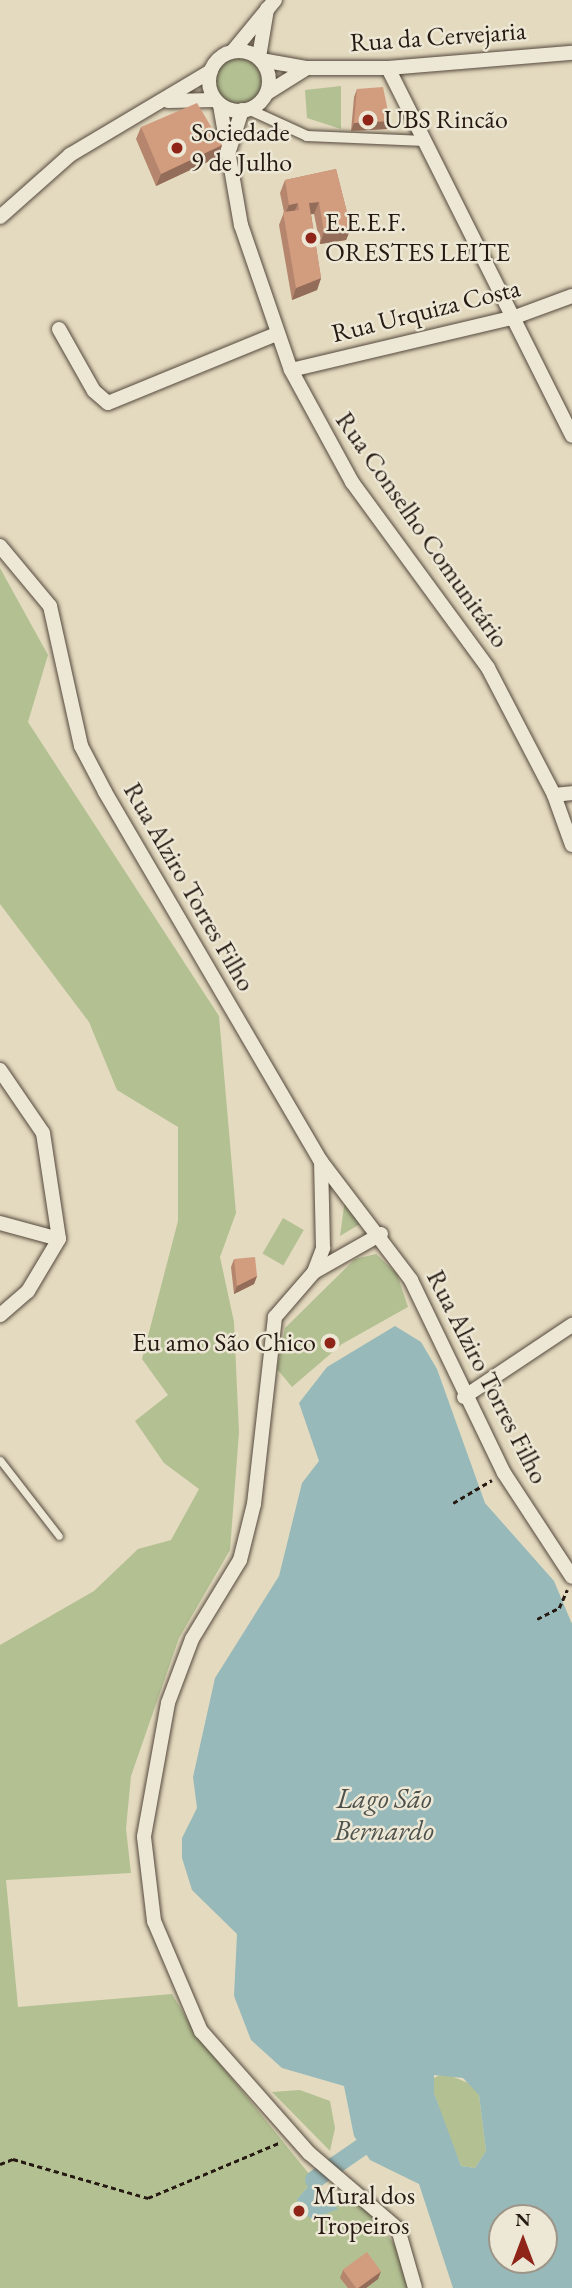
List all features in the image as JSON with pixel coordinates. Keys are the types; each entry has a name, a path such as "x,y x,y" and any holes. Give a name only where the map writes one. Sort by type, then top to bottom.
{"street":[{"path":"0,218 70,155 166,101 211,71 233,51 271,4"},
{"path":"267,93 269,74 260,59 271,4"},
{"path":"233,51 260,59"},
{"name":"Rua da Cervejaria","path":"260,59 307,68 388,68 572,53"},
{"path":"245,110 307,68"},
{"path":"388,68 572,435"},
{"path":"211,71 217,102"},
{"path":"166,101 217,102 245,110 307,136 425,141"},
{"name":"Rua Conselho Comunitário","path":"217,102 241,225 290,370 352,482 488,668 554,795 572,845"},
{"name":"Rua Conselho Comunitário","path":"228,155 245,110"},
{"name":"Rua Urquiza Costa","path":"290,370 515,317 572,296"},
{"path":"59,329 93,391 108,403 276,334"},
{"name":"Rua Alziro Torres Filho","path":"0,546 50,606 81,746 105,792 320,1160 381,1234 411,1280 464,1397 504,1474 572,1579"},
{"path":"554,795 572,793"},
{"path":"0,1070 43,1133 59,1239 28,1291 0,1315"},
{"path":"314,1272 323,1248 320,1160"},
{"path":"0,1223 59,1239"},
{"path":"381,1234 314,1272 275,1317 254,1504 240,1560 192,1639 168,1703 144,1836 154,1921 179,1990 201,2031 295,2136 398,2230 415,2288"},
{"path":"464,1397 572,1325"}],"lane":[{"path":"0,1460 59,1536"}],"path":[{"path":"453,1503 504,1474"},
{"path":"537,1619 559,1608 572,1579"},
{"path":"0,2164 13,2159 148,2198 295,2136"}],"green space":[{"path":"239,56 256,63 263,80 256,97 239,104 222,97 215,80 222,63"},
{"path":"341,86 341,129 307,118 305,90"},
{"path":"0,568 48,655 28,722 219,1016 236,1213 220,1257 234,1322 239,1432 230,1550 179,1638 131,1776 126,1829 131,1873 6,1880 18,2007 172,1994 196,2034 314,2180 297,2199 311,2218 351,2197 370,2210 396,2247 408,2288 0,2288 0,1645 94,1591 138,1549 171,1540 199,1489 164,1463 135,1421 168,1395 142,1359 178,1221 178,1127 117,1090 89,1022 0,904"},
{"path":"345,1199 360,1224 340,1236"},
{"path":"283,1218 304,1230 283,1266 262,1254"},
{"path":"376,1254 397,1274 408,1307 342,1344 292,1387 277,1369 285,1328 355,1259"},
{"path":"444,2073 473,2085 479,2095 486,2151 475,2168 461,2166 442,2118 430,2080"},
{"path":"300,2090 330,2101 335,2128 330,2151 272,2092"}],"water":[{"name":"Lago São Bernardo","path":"395,1326 421,1342 437,1369 485,1503 554,1581 572,1624 572,2288 453,2288 419,2184 370,2160 354,2136 344,2086 282,2068 251,2040 234,1996 237,1934 192,1890 182,1858 182,1838 197,1808 193,1777 215,1678 279,1576 302,1483 319,1461 299,1403 327,1367","holes":["434,2075 463,2078 479,2095 486,2151 475,2168 461,2166 434,2093"]},
{"path":"314,2180 338,2209 312,2219 299,2211 297,2199"}],"building":[{"name":"UBS Rincão","path":"383,87 390,121 354,123 357,89"},
{"name":"Sociedade 9 de Julho","path":"197,103 222,145 161,174 141,127"},
{"path":"336,169 351,228 324,232 319,202 309,203 321,278 296,288 283,212 299,210 298,203 289,205 285,180"},
{"path":"255,1257 257,1276 237,1286 234,1259"},
{"path":"367,2252 381,2271 356,2288 343,2270"}],"waterway":[{"path":"314,2180 362,2147"}],"place":[{"name":"UBS Rincão","path":"368,120"},
{"name":"Sociedade 9 de Julho","path":"177,148"},
{"name":"E.E.E.F. ORESTES LEITE","path":"311,238"},
{"name":"Eu amo São Chico","path":"330,1343"},
{"name":"Mural dos Tropeiros","path":"299,2211"}]}
